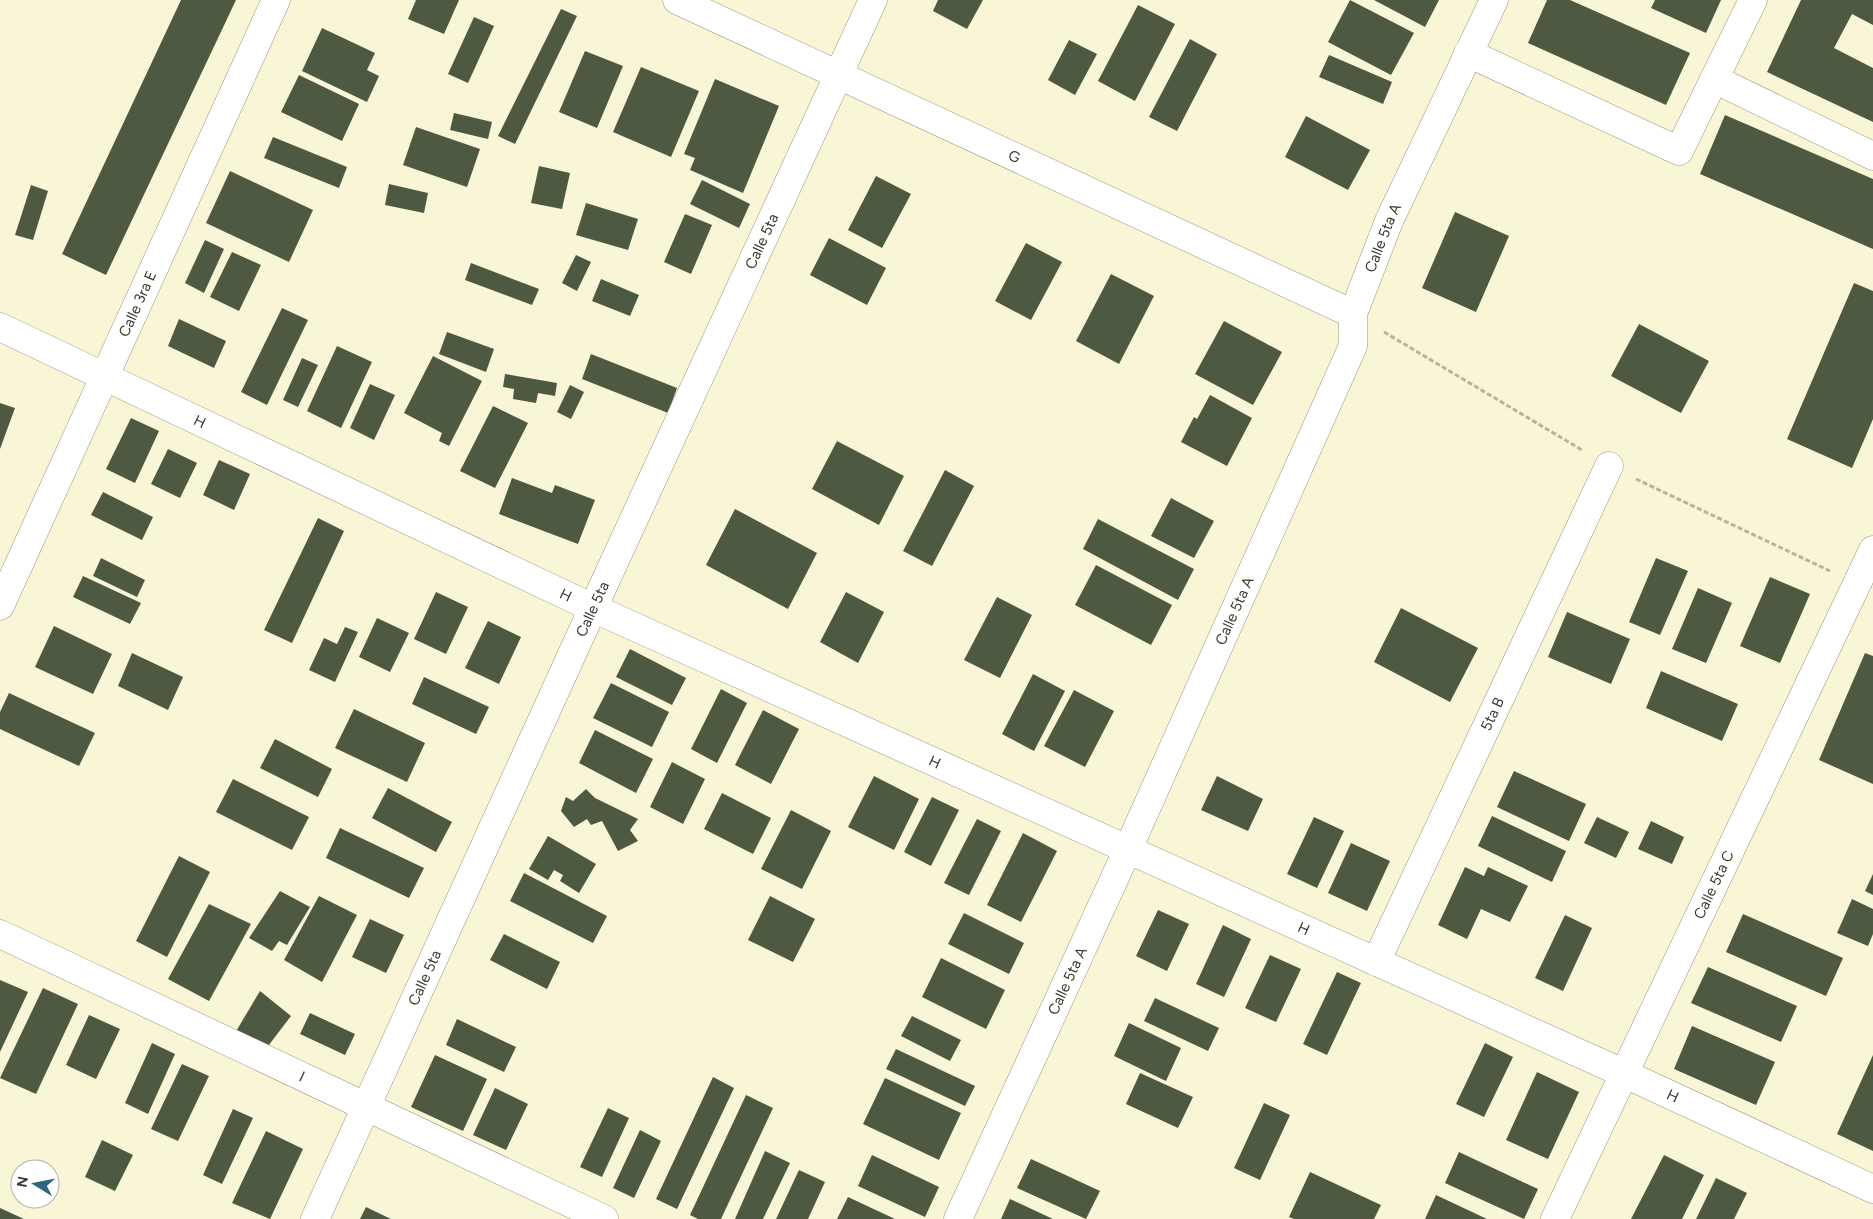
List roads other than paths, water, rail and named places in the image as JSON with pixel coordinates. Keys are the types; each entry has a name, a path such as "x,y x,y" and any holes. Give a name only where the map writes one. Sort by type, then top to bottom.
{"street":[{"name":"Calle 3ra E","path":"0,606 276,0"},
{"name":"G","path":"677,0 1353,314"},
{"name":"Calle 5ta","path":"315,1219 593,608 874,0"},
{"name":"Calle 5ta A","path":"958,1219 1128,849 1353,346 1353,314 1389,221 1494,0"},
{"path":"1468,53 1679,151 1753,0"},
{"path":"1714,79 1873,156"},
{"name":"H","path":"0,327 105,375 593,608 1623,1073 1873,1190"},
{"name":"5ta B","path":"1376,962 1609,466"},
{"name":"Calle 5ta C","path":"1555,1219 1873,550"},
{"name":"I","path":"0,934 604,1219"}]}
